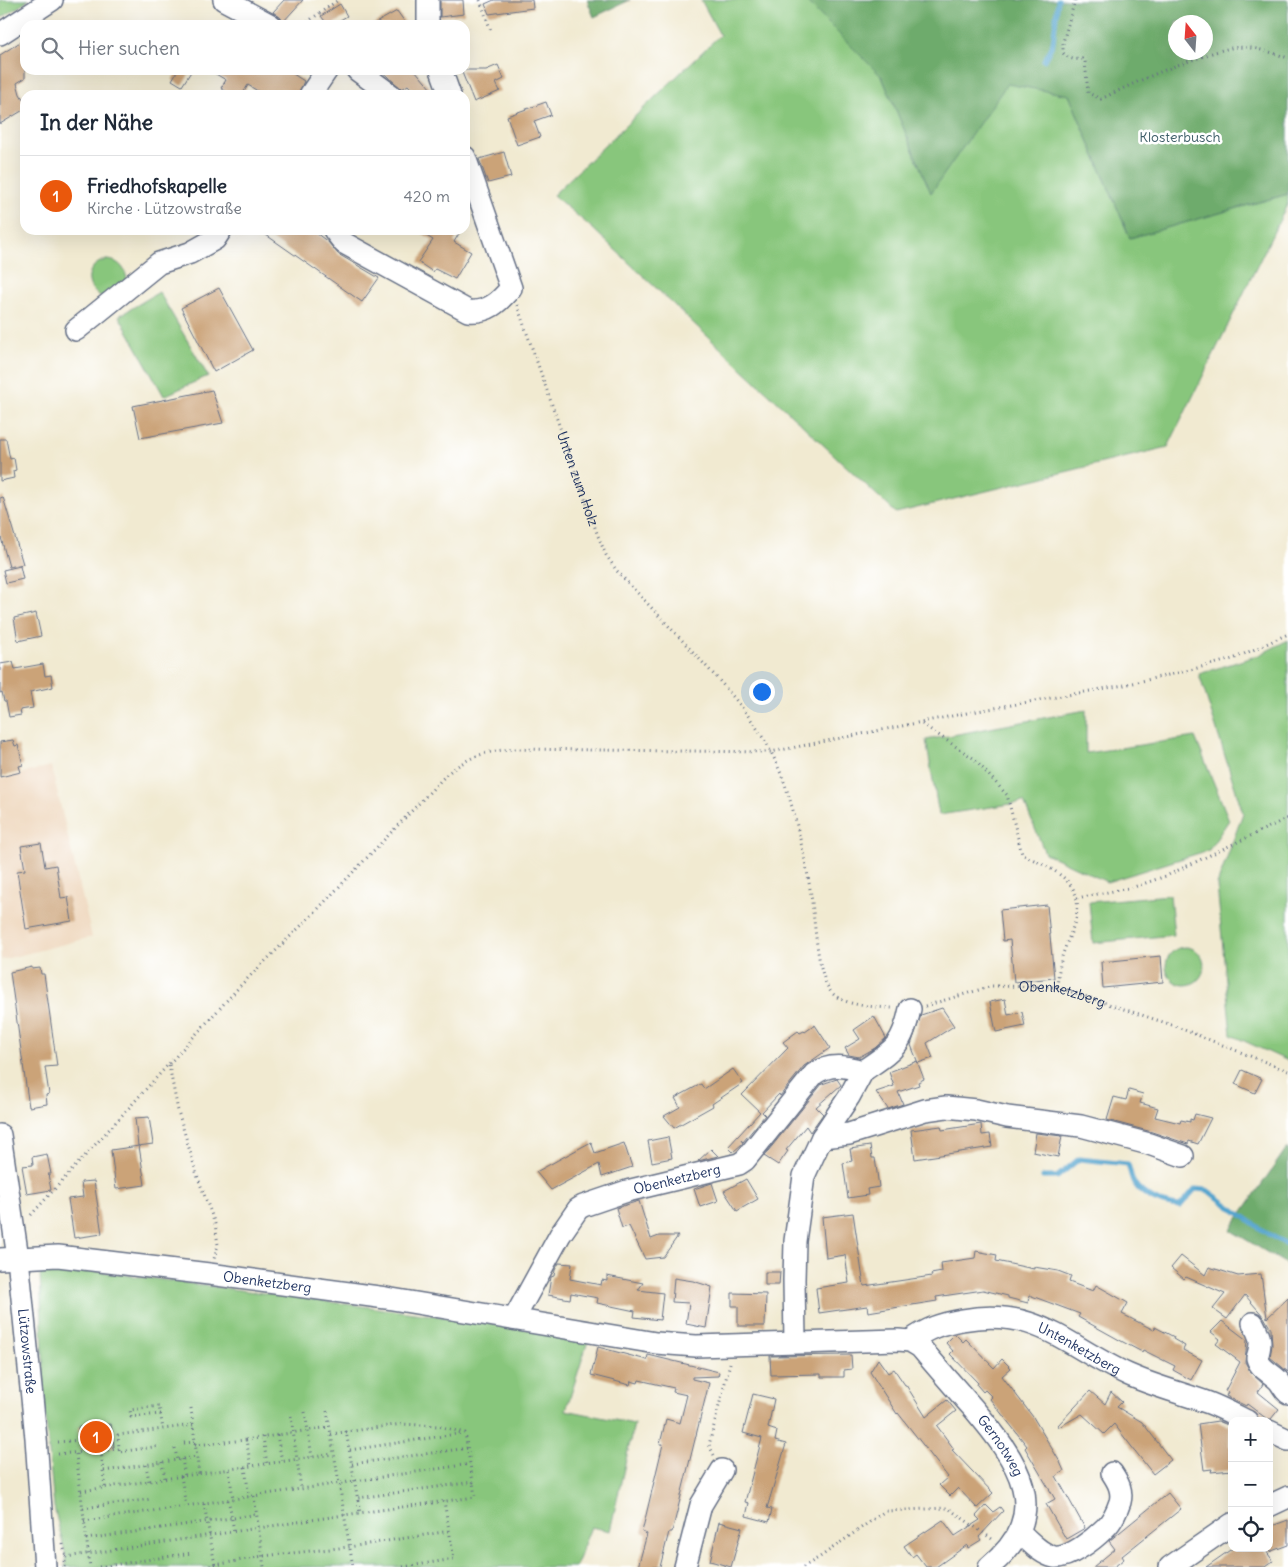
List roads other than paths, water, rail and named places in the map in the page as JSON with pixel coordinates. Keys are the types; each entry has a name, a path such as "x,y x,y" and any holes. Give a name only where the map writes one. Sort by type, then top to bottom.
{"street":[{"path":"21,20 52,0"},
{"path":"224,0 262,20"},
{"path":"428,0 428,20"},
{"path":"0,34 20,21"},
{"path":"313,90 324,75"},
{"path":"364,75 385,90"},
{"path":"443,75 448,90"},
{"path":"338,235 344,243 468,311 475,312 490,308 497,304 512,288 470,172"},
{"path":"76,330 159,263 190,253 215,239 218,235"},
{"path":"795,1342 795,1241 804,1176 822,1138 849,1098 863,1071 892,1051 899,1042 906,1028 910,1009"},
{"name":"Obenketzberg","path":"514,1319 560,1235 578,1209 627,1191 738,1164 745,1160 814,1074 822,1069 838,1066 863,1071"},
{"path":"822,1138 849,1134 925,1110 946,1107 1081,1126 1149,1144 1183,1156"},
{"name":"Lützowstraße","path":"0,1135 14,1224 9,1258 36,1438 45,1567"},
{"name":"Obenketzberg","path":"9,1258 58,1256 358,1293 656,1343 696,1346 862,1340 910,1341"},
{"name":"Untenketzberg","path":"910,1341 937,1325 986,1316 1012,1318 1053,1333 1127,1374 1212,1404 1239,1417"},
{"path":"1253,1323 1260,1335 1261,1348 1257,1358 1258,1364 1280,1382 1282,1388 1288,1393"},
{"name":"Gernotweg","path":"910,1341 920,1347 995,1434 1011,1458 1024,1492 1025,1510 1014,1541"},
{"path":"1273,1433 1288,1440"},
{"path":"685,1567 700,1506 722,1470"},
{"path":"989,1567 1014,1541 1055,1557 1065,1556 1105,1529 1120,1501 1120,1486 1112,1473"},
{"path":"1273,1504 1288,1497"},
{"path":"1170,1567 1228,1527"}],"waterway":[{"path":"1044,60 1053,43 1058,0"},
{"path":"1043,1177 1057,1177 1079,1159 1128,1164 1134,1183 1149,1197 1167,1204 1180,1206 1195,1189 1207,1190 1268,1234 1288,1245"}],"place":[{"name":"Friedhofskapelle","path":"96,1437"}],"park label":[{"name":"Klosterbusch","path":"1180,137"}]}
